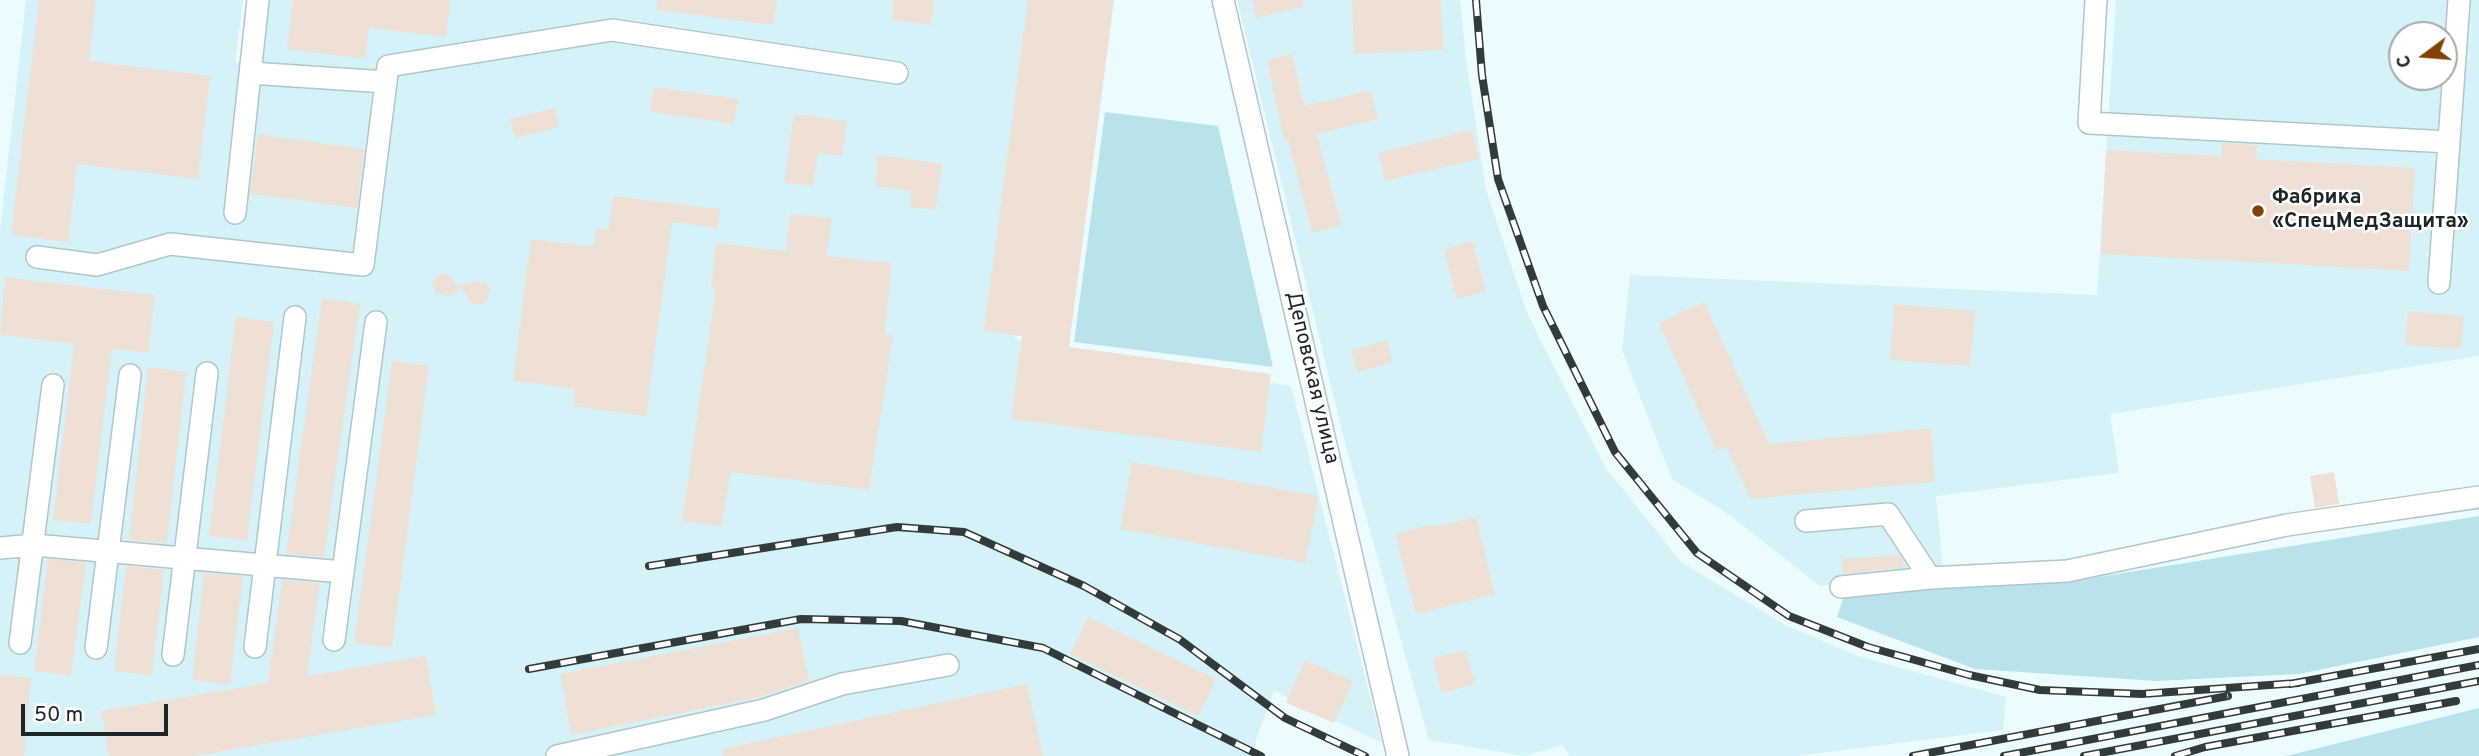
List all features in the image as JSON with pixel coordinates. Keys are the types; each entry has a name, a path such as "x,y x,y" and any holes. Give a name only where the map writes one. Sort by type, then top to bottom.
{"street":[{"path":"235,213 258,0"},
{"name":"Деповская улица","path":"1223,0 1398,756"},
{"path":"2096,0 2089,123 2449,142"},
{"path":"2440,283 2459,0"},
{"path":"37,257 97,265 170,244 363,265 388,66 612,30 897,73"},
{"path":"250,74 386,82"},
{"path":"255,647 295,317"},
{"path":"334,640 376,322"},
{"path":"173,655 207,373"},
{"path":"96,648 130,375"},
{"path":"20,643 53,385"},
{"path":"1841,587 1930,578 2067,571 2287,526 2479,497"},
{"path":"1806,521 1888,514 1930,578"},
{"path":"0,548 34,545 343,572"},
{"path":"557,756 764,710 842,684 948,664"}],"shaded area":[{"path":"26,0 243,0 235,62 260,65 267,0 1051,0 1015,339 1291,386 1382,743 1274,691 1250,756 0,756 0,230"},
{"path":"1237,0 1460,0 1486,190 1527,313 1605,467 1681,562 1785,625 1858,656 2006,697 2003,730 1796,756 1570,756 1562,745 1525,756 1429,740 1344,439"},
{"path":"2116,0 2479,0 2479,356 2110,414 2119,473 1936,496 1943,568 1820,586 1727,513 1672,479 1622,350 1630,275 2097,295"},
{"path":"1105,112 1218,126 1273,367 1074,342"},
{"path":"2479,516 2479,637 2299,674 2156,681 1975,669 1837,617 1845,594 2079,580"},
{"path":"2479,708 2479,756 2285,756 2294,754"}],"building":[{"path":"39,0 96,0 89,61 210,76 198,179 77,164 68,242 11,235"},
{"path":"293,0 450,0 446,37 369,28 365,59 287,49"},
{"path":"657,0 777,0 773,25 656,10"},
{"path":"894,0 934,0 931,25 892,20"},
{"path":"1028,0 1114,0 1069,347 1271,374 1261,452 1011,419 1022,336 984,331"},
{"path":"1252,0 1303,0 1304,6 1256,18"},
{"path":"1352,0 1440,0 1444,50 1354,54"},
{"path":"1292,54 1304,106 1371,90 1378,119 1317,134 1341,225 1312,233 1288,140 1284,141 1267,60"},
{"path":"654,87 738,99 734,124 650,112"},
{"path":"555,108 559,127 515,138 510,119"},
{"path":"794,114 847,121 842,156 818,153 813,186 784,183"},
{"path":"1472,130 1479,159 1385,181 1378,153"},
{"path":"258,134 364,149 357,208 250,194"},
{"name":"Фабрика «СпецМедЗащита»","path":"2222,143 2257,145 2256,159 2415,168 2409,271 2101,254 2106,150 2222,156"},
{"path":"879,155 942,164 936,210 910,207 912,191 875,186"},
{"path":"613,196 720,209 717,228 672,222 646,416 573,406 575,389 513,381 531,239 594,247 596,228 608,230"},
{"path":"790,214 832,218 827,256 892,263 884,334 893,336 869,490 731,472 721,527 682,521 716,289 711,288 716,243 786,251"},
{"path":"1472,241 1486,291 1457,299 1444,250"},
{"path":"443,273 450,275 460,290 447,296 436,294 432,283 436,276"},
{"path":"5,277 155,295 148,353 112,349 91,524 53,520 74,344 0,335"},
{"path":"475,281 486,283 490,290 487,301 479,305 471,303 460,286"},
{"path":"322,298 360,304 324,557 286,554"},
{"path":"1704,302 1769,444 1931,428 1935,482 1751,499 1726,447 1717,451 1659,323"},
{"path":"1894,304 1975,311 1970,366 1890,360"},
{"path":"2408,311 2464,316 2461,349 2405,345"},
{"path":"236,317 274,322 247,541 209,536"},
{"path":"1387,340 1393,362 1358,372 1351,350"},
{"path":"392,361 429,366 392,648 354,643"},
{"path":"148,367 186,372 167,543 129,540"},
{"path":"1132,462 1318,496 1306,563 1120,529"},
{"path":"2334,472 2339,504 2315,508 2310,476"},
{"path":"1476,517 1495,594 1416,614 1395,534"},
{"path":"1899,555 1906,567 1843,574 1842,559"},
{"path":"48,559 86,563 71,676 34,671"},
{"path":"126,566 164,570 152,676 114,671"},
{"path":"204,573 243,576 230,685 192,680"},
{"path":"282,580 320,583 307,676 426,656 436,715 194,756 109,756 101,711 268,683"},
{"path":"1088,617 1216,679 1198,716 1070,654"},
{"path":"798,628 809,681 760,697 571,735 560,674"},
{"path":"1466,650 1475,684 1442,693 1433,658"},
{"path":"1305,660 1353,681 1334,723 1286,703"},
{"path":"0,675 31,678 24,756 0,756"},
{"path":"1027,684 1043,756 723,756 722,749"}],"railway":[{"path":"1476,0 1482,75 1498,179 1543,306 1615,452 1697,553 1789,616 1868,647 1969,675 2040,690 2142,694 2298,683"},
{"path":"649,566 897,527 964,532 1084,586 1179,639 1285,718 1365,756"},
{"path":"529,669 801,619 901,621 1043,648 1261,756"},
{"path":"2290,684 2479,649"},
{"path":"2004,756 2479,665"},
{"path":"2084,756 2479,681"},
{"path":"1913,756 2228,696"},
{"path":"2175,756 2205,747 2456,701"}],"place":[{"name":"Фабрика «СпецМедЗащита»","path":"2258,211"}]}
